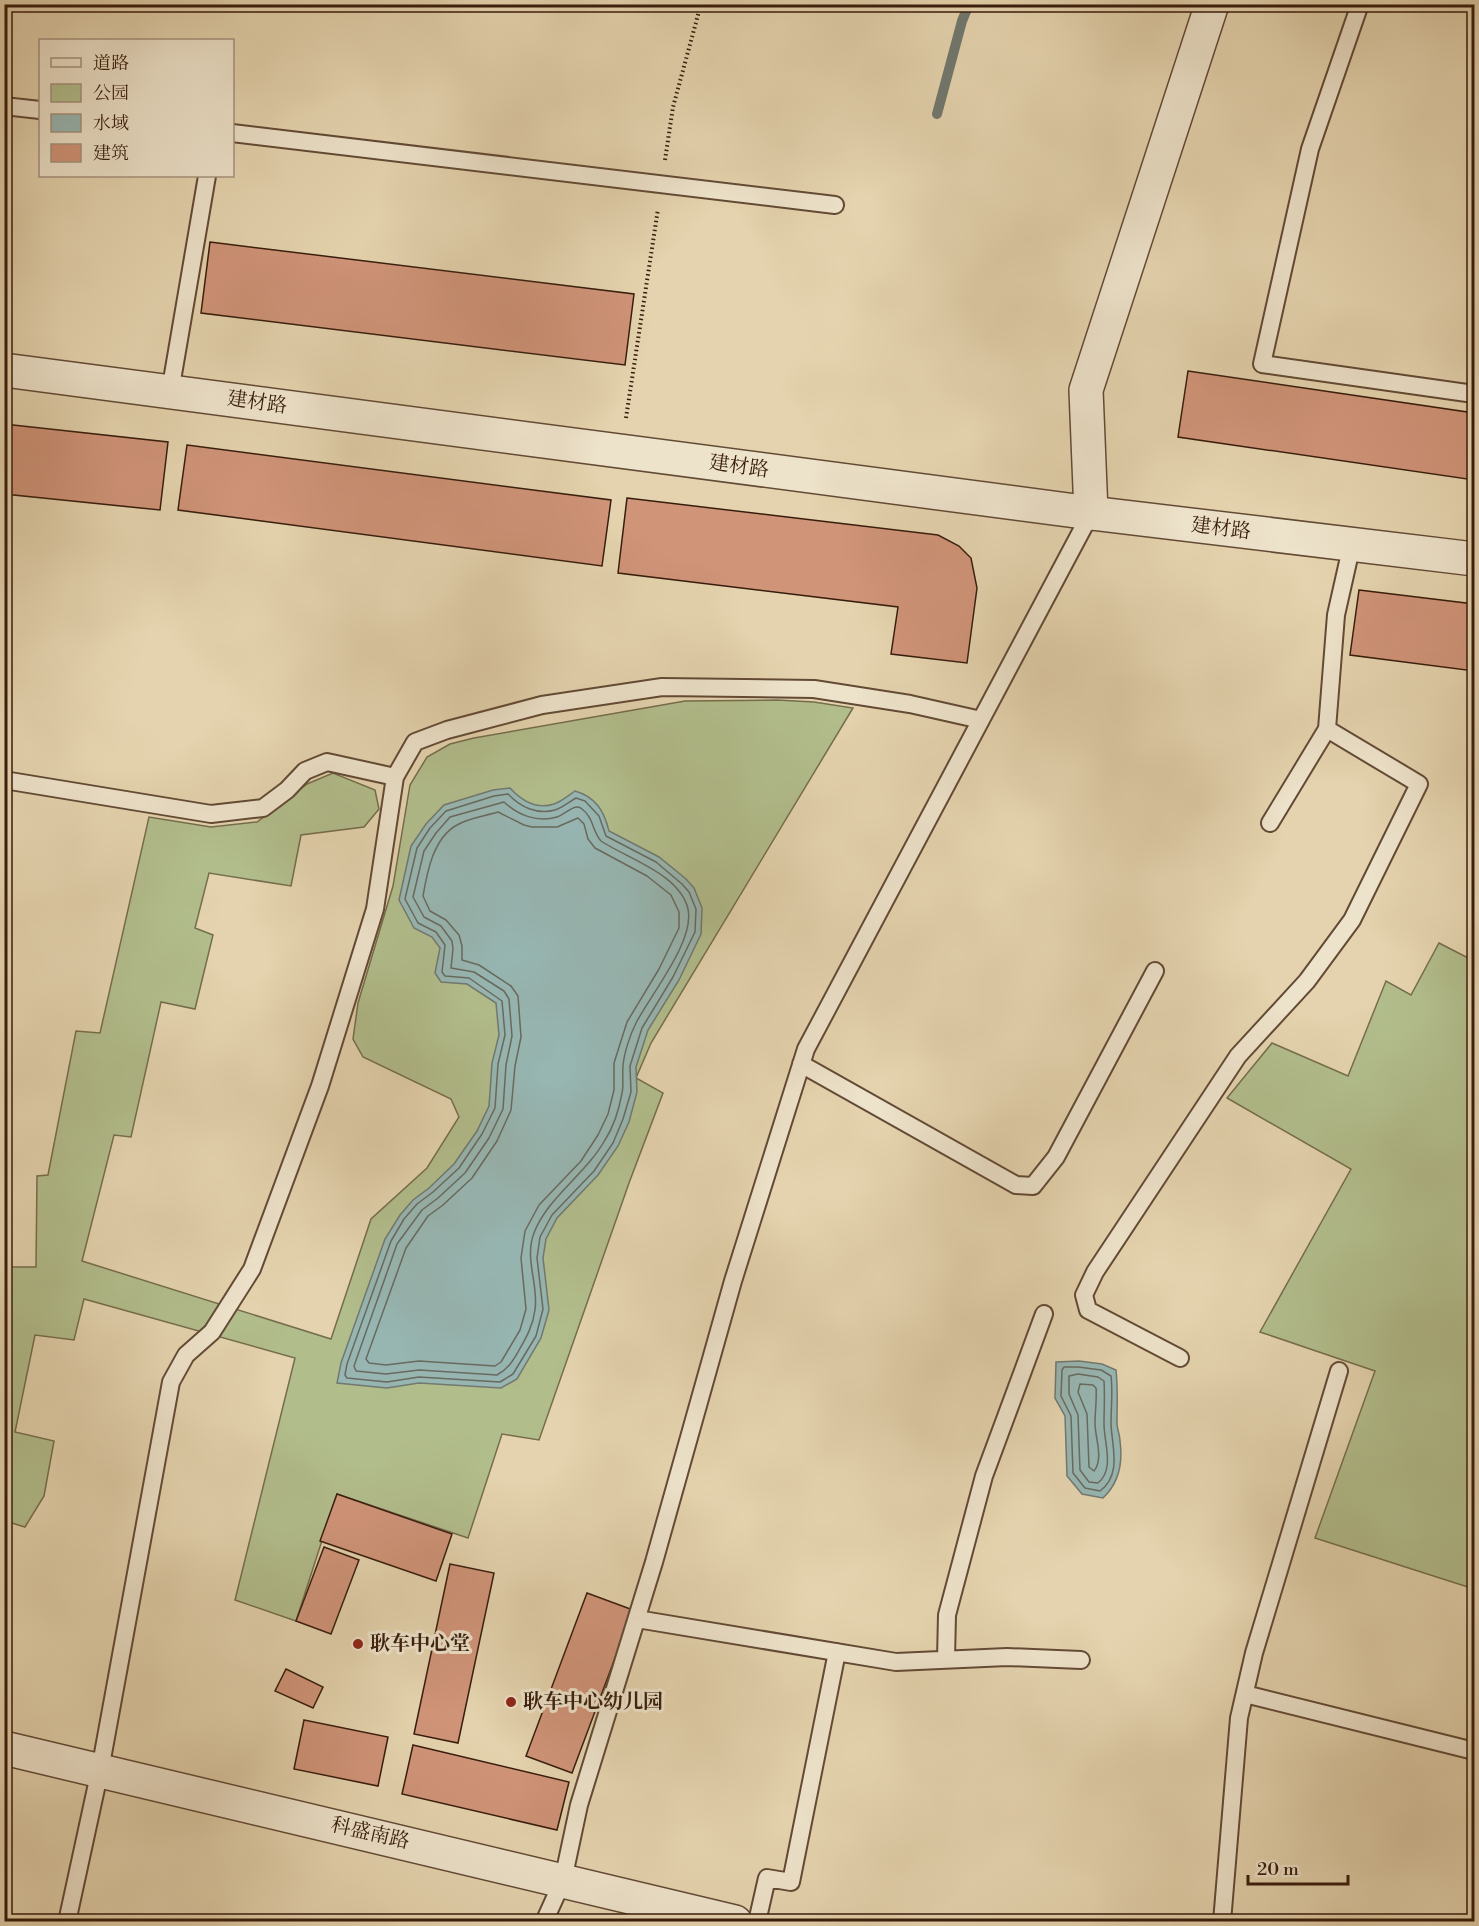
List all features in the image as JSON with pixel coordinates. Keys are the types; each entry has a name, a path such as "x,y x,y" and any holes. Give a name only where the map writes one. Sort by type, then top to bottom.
{"street":[{"path":"1091,513 1086,390 1212,4"},
{"name":"建材路","path":"4,370 1091,513 1474,559"},
{"name":"科盛南路","path":"4,1748 735,1922"}],"lane":[{"path":"1360,4 1310,149 1262,364 1474,394"},
{"path":"4,106 39,110"},
{"path":"234,133 835,205"},
{"path":"170,392 207,177"},
{"path":"544,1922 563,1880 579,1805 637,1619 733,1281 806,1049 1091,513"},
{"path":"1270,823 1327,729 1336,615 1352,544"},
{"path":"67,1922 100,1770 171,1382 186,1355 212,1332 252,1269 320,1086 375,909 395,777 415,742 447,730 542,705 662,687 814,689 910,704 981,720"},
{"path":"1179,1358 1088,1310 1084,1295 1095,1272 1238,1056 1307,981 1352,920 1419,784 1327,729"},
{"path":"4,780 211,814 263,808 287,790 305,771 327,762 395,777"},
{"path":"801,1065 1016,1185 1033,1186 1056,1157 1155,971"},
{"path":"946,1659 947,1615 984,1476 1044,1314"},
{"path":"1222,1922 1239,1718 1254,1653 1340,1371"},
{"path":"637,1619 896,1662 1007,1657 1081,1660"},
{"path":"757,1922 767,1878 791,1882 837,1652"},
{"path":"1245,1694 1474,1751"}],"path":[{"path":"621,451 673,106 701,4"}],"green space":[{"path":"685,701 814,702 853,708 651,1043 636,1078 663,1093 539,1440 502,1434 468,1538 337,1494 296,1621 235,1600 295,1358 84,1299 74,1340 35,1335 15,1432 54,1441 44,1496 25,1527 5,1521 4,1267 36,1267 37,1176 48,1175 76,1031 100,1033 149,817 211,827 257,822 307,784 333,773 375,790 379,809 364,827 301,835 291,886 209,873 195,928 213,935 195,1009 161,1002 131,1137 114,1135 82,1261 331,1339 371,1219 427,1168 459,1117 451,1099 363,1057 353,1039 358,1003 393,886 410,785 427,757 450,744 474,738"},
{"path":"1439,943 1474,961 1474,1589 1315,1538 1375,1371 1260,1332 1351,1169 1227,1098 1272,1043 1348,1076 1386,981 1411,995"}],"water":[{"path":"510,788 529,803 541,806 557,803 575,791 594,801 605,817 609,831 659,857 694,888 702,908 701,934 679,980 648,1030 636,1067 637,1092 629,1122 618,1146 598,1175 557,1218 546,1239 543,1258 549,1310 541,1338 517,1379 501,1388 419,1383 387,1388 337,1383 341,1363 385,1239 400,1215 413,1200 454,1164 477,1131 489,1106 492,1063 499,1035 496,1003 467,984 441,982 435,973 440,948 432,937 414,928 399,900 411,846 426,824 444,805 493,790"},
{"path":"1079,1361 1102,1364 1116,1370 1120,1465 1113,1486 1103,1498 1082,1494 1067,1476 1065,1416 1055,1398 1056,1362"}],"building":[{"path":"210,242 634,294 625,365 201,313"},
{"path":"1188,371 1474,413 1474,480 1178,437"},
{"path":"4,424 168,442 160,510 4,494"},
{"path":"187,445 611,500 602,566 178,510"},
{"path":"627,498 938,535 959,546 971,558 977,588 967,663 891,654 898,607 618,573"},
{"path":"1359,590 1474,604 1474,671 1350,655"},
{"path":"337,1494 452,1534 436,1581 320,1541"},
{"path":"324,1547 359,1560 331,1634 296,1621"},
{"path":"450,1564 494,1573 458,1743 414,1734"},
{"path":"587,1593 633,1610 572,1773 526,1756"},
{"path":"286,1669 323,1687 313,1708 275,1691"},
{"path":"304,1720 388,1737 378,1786 294,1769"},
{"path":"413,1745 569,1782 557,1830 402,1794"}],"waterway":[{"path":"937,114 962,21 969,4"}],"place":[{"name":"耿车中心堂","path":"358,1644"},
{"name":"耿车中心幼儿园","path":"511,1702"}]}
